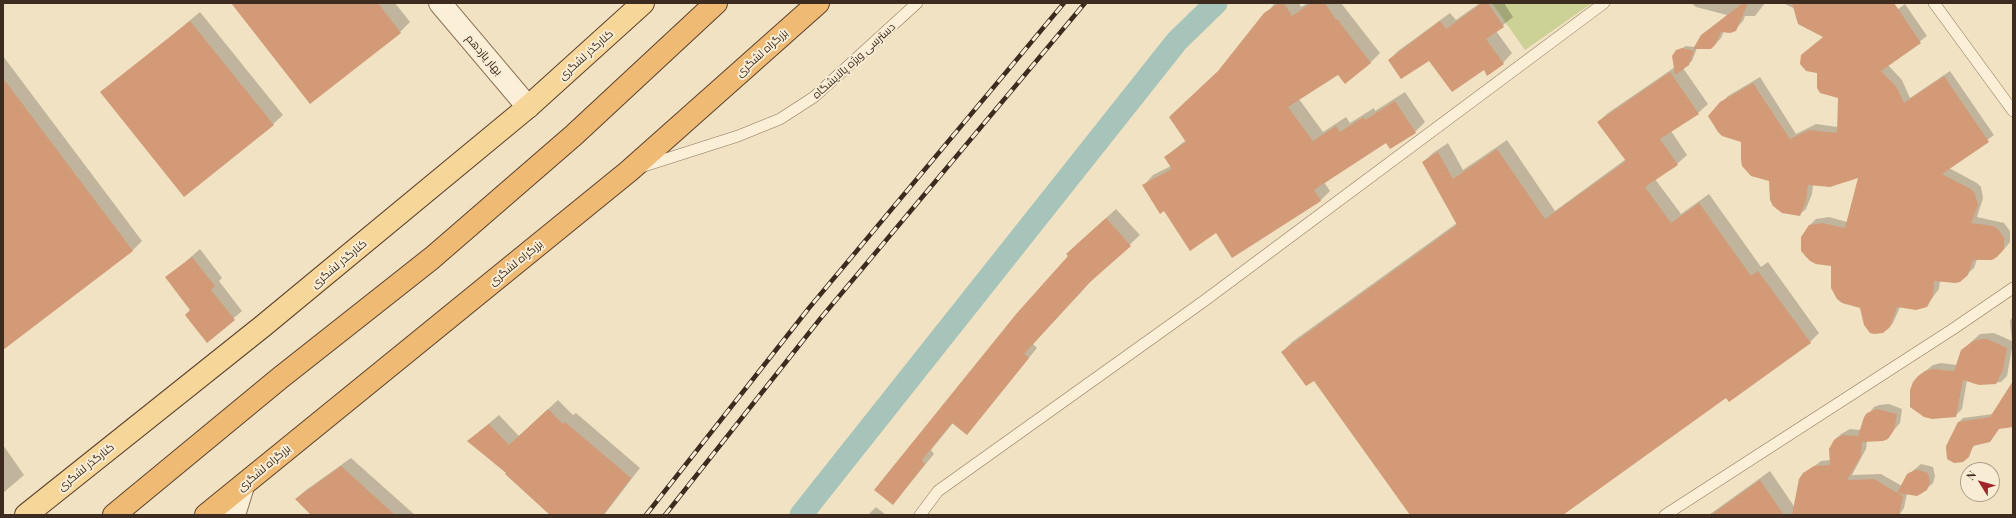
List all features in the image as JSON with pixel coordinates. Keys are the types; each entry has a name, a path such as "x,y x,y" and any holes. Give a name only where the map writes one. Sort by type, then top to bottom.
{"highway":[{"path":"114,515 280,378 432,258 574,135 716,3"},
{"name":"بزرگراه لشگری","path":"206,515 629,171 818,3"}],"main road":[{"name":"کنارگذر لشگری","path":"26,515 263,326 528,107 643,3"}],"street":[{"name":"بهار یازدهم","path":"440,3 528,107"},
{"path":"234,515 243,486"}],"lane":[{"name":"دسترسی ویژه پالایشگاه","path":"629,171 738,136 780,119 814,97 918,3"},
{"path":"920,515 938,491 1204,302 1604,3"},
{"path":"1934,3 2013,111"},
{"path":"1665,515 1947,333 2013,288"}],"green space":[{"path":"1492,3 1592,3 1525,50"}],"building":[{"path":"231,3 378,3 401,33 310,104"},
{"path":"1279,3 1284,3 1292,16 1311,3 1325,3 1336,20 1337,19 1371,63 1345,84 1338,75 1288,107 1313,141 1336,126 1340,132 1364,117 1365,120 1395,101 1416,133 1390,149 1386,143 1314,190 1321,201 1232,258 1216,233 1190,251 1164,211 1160,214 1142,185 1172,169 1164,157 1186,142 1169,117 1218,71 1264,13"},
{"path":"1482,3 1488,3 1504,27 1486,39 1504,64 1487,76 1484,70 1452,92 1429,61 1401,79 1388,60 1440,21 1446,29"},
{"path":"1743,3 1748,3 1736,31 1730,33 1721,32 1715,45 1711,49 1693,49 1701,35"},
{"path":"1792,3 1894,3 1921,43 1881,71 1896,86 1904,103 1944,76 1989,142 1942,174 1971,189 1975,194 1978,205 1971,223 1993,226 1998,229 2004,238 2004,249 1992,260 1973,260 1968,275 1960,282 1934,281 1933,296 1927,307 1916,310 1897,307 1890,327 1883,333 1870,333 1864,325 1860,308 1842,303 1837,299 1831,288 1831,266 1816,264 1810,261 1801,251 1801,237 1809,225 1822,223 1845,228 1858,178 1830,187 1808,185 1806,201 1800,216 1782,213 1773,206 1770,200 1769,181 1751,176 1742,166 1741,142 1722,136 1708,116 1720,102 1753,83 1790,139 1809,130 1837,133 1838,98 1820,93 1817,88 1817,73 1806,71 1800,64 1801,55 1823,37 1798,24"},
{"path":"190,21 274,125 184,197 100,92"},
{"path":"1682,48 1694,51 1689,65 1675,75 1672,56 1676,50"},
{"path":"1670,72 1699,114 1660,139 1678,165 1645,187 1671,223 1699,203 1751,276 1758,271 1811,343 1729,402 1726,398 1563,515 1410,515 1314,381 1306,386 1281,352 1457,225 1422,162 1438,152 1453,179 1497,149 1545,219 1626,161 1597,122"},
{"path":"3,78 133,251 3,350"},
{"path":"1106,218 1131,246 1089,283 1024,354 1029,358 967,435 952,423 922,460 925,464 893,505 874,490 1017,313 1068,256 1066,254"},
{"path":"192,257 215,286 211,290 235,320 207,343 185,315 190,310 165,277"},
{"path":"1987,339 2007,348 2003,370 1996,384 1979,385 1963,380 1956,417 1932,419 1924,417 1910,407 1910,390 1913,382 1918,376 1925,371 1933,369 1954,371 1961,350 1973,341"},
{"path":"2013,381 2013,427 1999,429 1990,442 1973,446 1969,457 1963,462 1954,463 1947,459 1946,446 1958,422 1990,417"},
{"path":"548,409 563,424 565,422 631,478 603,515 550,515 505,474 506,473 467,441 489,424 509,445"},
{"path":"1877,409 1897,414 1894,430 1888,439 1883,441 1862,442 1861,456 1847,480 1874,479 1897,493 1907,474 1915,470 1919,470 1928,473 1930,482 1927,490 1917,496 1898,493 1903,496 1899,515 1792,515 1799,479 1803,473 1814,466 1830,465 1829,449 1834,440 1843,435 1858,436 1864,417 1867,413"},
{"path":"341,466 395,515 311,515 295,499"},
{"path":"1760,480 1784,515 1711,515"}],"waterway":[{"path":"801,515 1177,41 1216,3"}],"railway":[{"path":"646,515 809,308 1064,3"},
{"path":"665,515 820,319 1085,3"}]}
